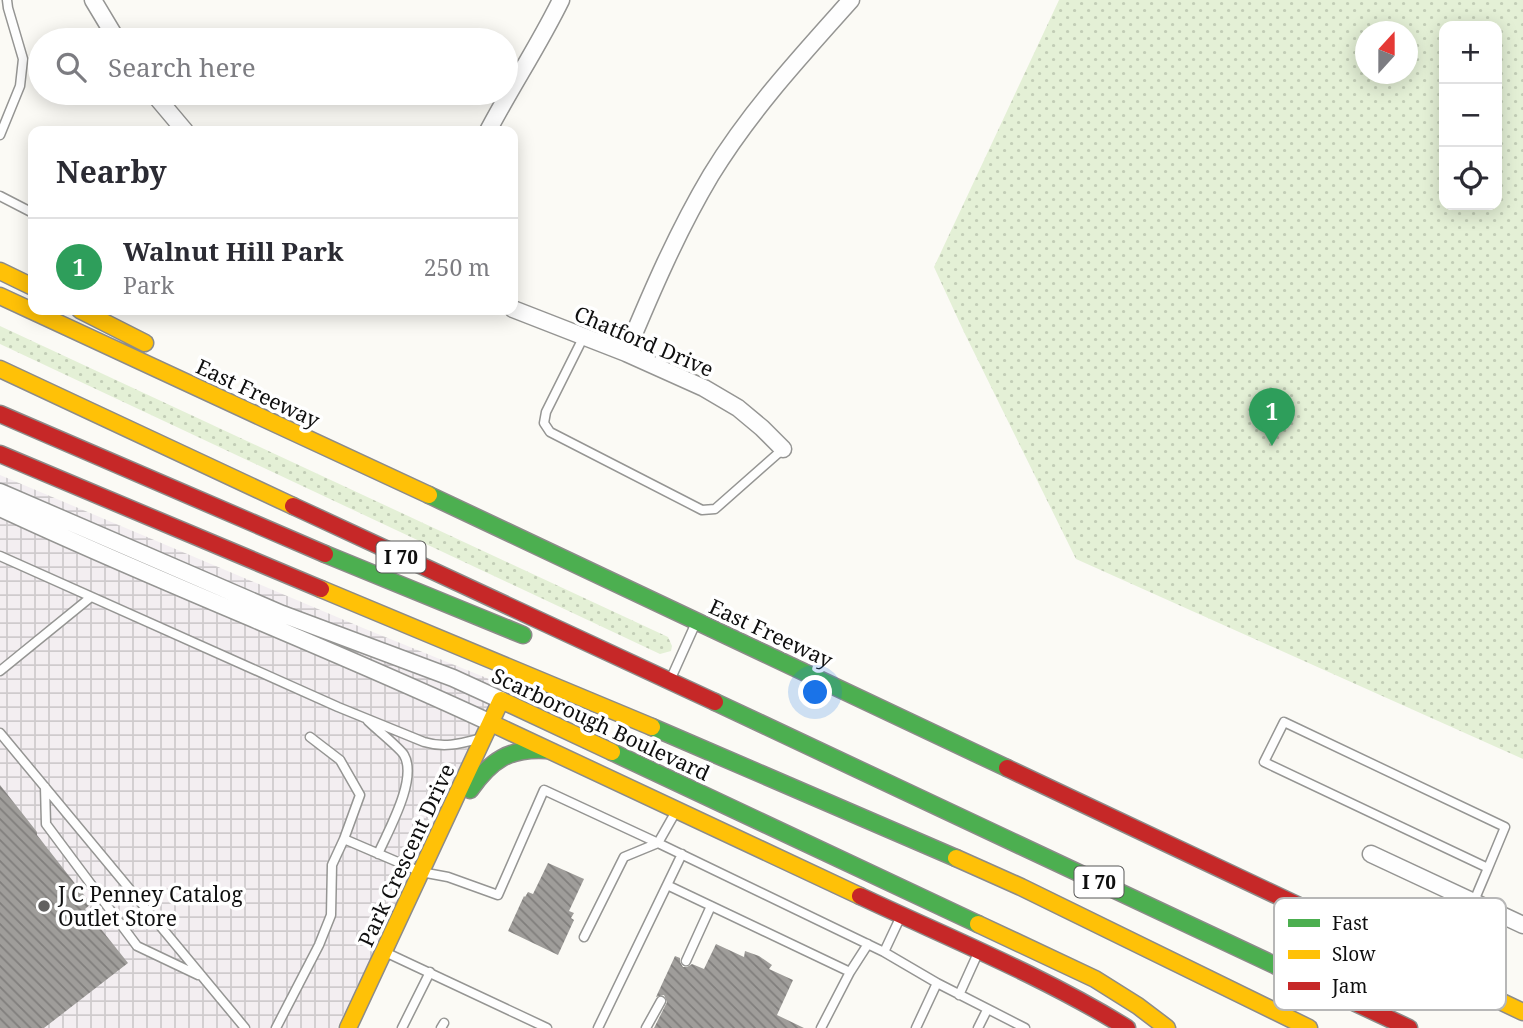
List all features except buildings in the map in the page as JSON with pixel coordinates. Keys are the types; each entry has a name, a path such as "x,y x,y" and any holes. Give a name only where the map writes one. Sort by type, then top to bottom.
{"main road":[{"path":"0,271 28,285"},
{"name":"East Freeway","path":"0,296 28,309"},
{"name":"East Freeway","path":"41,315 528,541 1282,898"},
{"path":"90,315 155,348"},
{"name":"I 70","path":"0,369 1274,964"},
{"path":"204,374 528,541"},
{"path":"0,414 369,573 538,641"},
{"path":"0,453 630,718 1021,887 1309,1028"},
{"path":"282,556 562,690"},
{"path":"600,667 669,682"},
{"name":"Park Crescent Drive","path":"348,1028 501,701"},
{"name":"Scarborough Boulevard","path":"501,701 1095,979 1125,996 1138,1020"},
{"name":"Scarborough Boulevard","path":"487,730 551,751 1090,1005 1167,1028"},
{"path":"437,839 488,766 504,756 520,751 551,751"},
{"name":"East Freeway","path":"1506,1004 1523,1012"},
{"name":"I 70","path":"1371,1010 1409,1028"}],"street":[{"path":"93,0 110,28"},
{"path":"518,76 546,31 561,0"},
{"path":"626,353 683,226 712,174 769,92 851,0"},
{"path":"163,105 181,126"},
{"path":"491,126 501,105"},
{"name":"Chatford Drive","path":"518,311 626,353 705,388 738,408 783,449"},
{"name":"Scarborough Boulevard","path":"0,492 282,614 453,678 501,701"},
{"name":"Scarborough Boulevard","path":"0,508 401,681 487,730"},
{"path":"1371,854 1467,898"},
{"path":"1506,917 1523,925"}],"lane":[{"path":"0,135 20,86 23,59 5,6"},
{"path":"0,196 28,210"},
{"path":"583,338 546,412 544,423 550,432 702,510 715,509 783,449"},
{"path":"0,556 424,743 436,746 453,745 487,730"},
{"path":"0,671 91,597"},
{"path":"669,682 697,621"},
{"path":"363,716 404,755 409,773 404,793 378,854"},
{"path":"1475,898 1488,868 1505,827 1284,722 1264,762 1488,868"},
{"path":"0,733 245,1028"},
{"path":"276,1028 320,945 331,915 332,865 345,839 360,795 340,760 310,737"},
{"path":"46,787 46,824 137,946 203,977"},
{"path":"584,937 624,856 658,844 688,788"},
{"path":"345,839 421,872 448,877 498,895 544,790 868,944 1025,1028"},
{"path":"598,1028 682,855"},
{"path":"667,886 850,972"},
{"path":"884,952 912,893"},
{"path":"686,961 711,906"},
{"path":"821,1028 868,944"},
{"path":"384,952 547,1028"},
{"path":"960,995 979,952"},
{"path":"402,1028 430,972"},
{"path":"916,1028 937,983"},
{"path":"646,1028 661,1001"},
{"path":"978,1028 987,1010"}],"shaded area":[{"path":"0,475 504,685 337,1028 0,1028"}],"green space":[{"path":"1059,0 1523,0 1523,759 1076,559 934,267"},
{"path":"0,326 668,637 671,651 660,654 0,344"}],"traffic: fast":[{"path":"429,495 1007,768"},
{"path":"325,554 523,635"},
{"path":"715,702 1274,965"},
{"path":"652,727 956,858"},
{"path":"470,790 486,771 502,758 521,751 546,750"},
{"path":"612,752 978,924"}],"traffic: slow":[{"path":"0,271 28,285"},
{"path":"0,296 28,309"},
{"path":"41,315 429,495"},
{"path":"90,315 145,343"},
{"path":"0,369 293,506"},
{"path":"321,589 652,727"},
{"path":"348,1028 501,700 612,752"},
{"path":"491,723 860,896"},
{"path":"956,858 1309,1028"},
{"path":"978,924 1095,979 1167,1028"},
{"path":"1506,1004 1523,1012"}],"traffic: jam":[{"path":"0,414 325,554"},
{"path":"0,454 321,589"},
{"path":"293,506 715,702"},
{"path":"1007,768 1282,898"},
{"path":"860,896 1029,974 1127,1028"},
{"path":"1370,1010 1409,1028"}],"place":[{"name":"Walnut Hill Park","path":"1272,446"},
{"name":"J C Penney Catalog Outlet Store","path":"44,906"}]}
